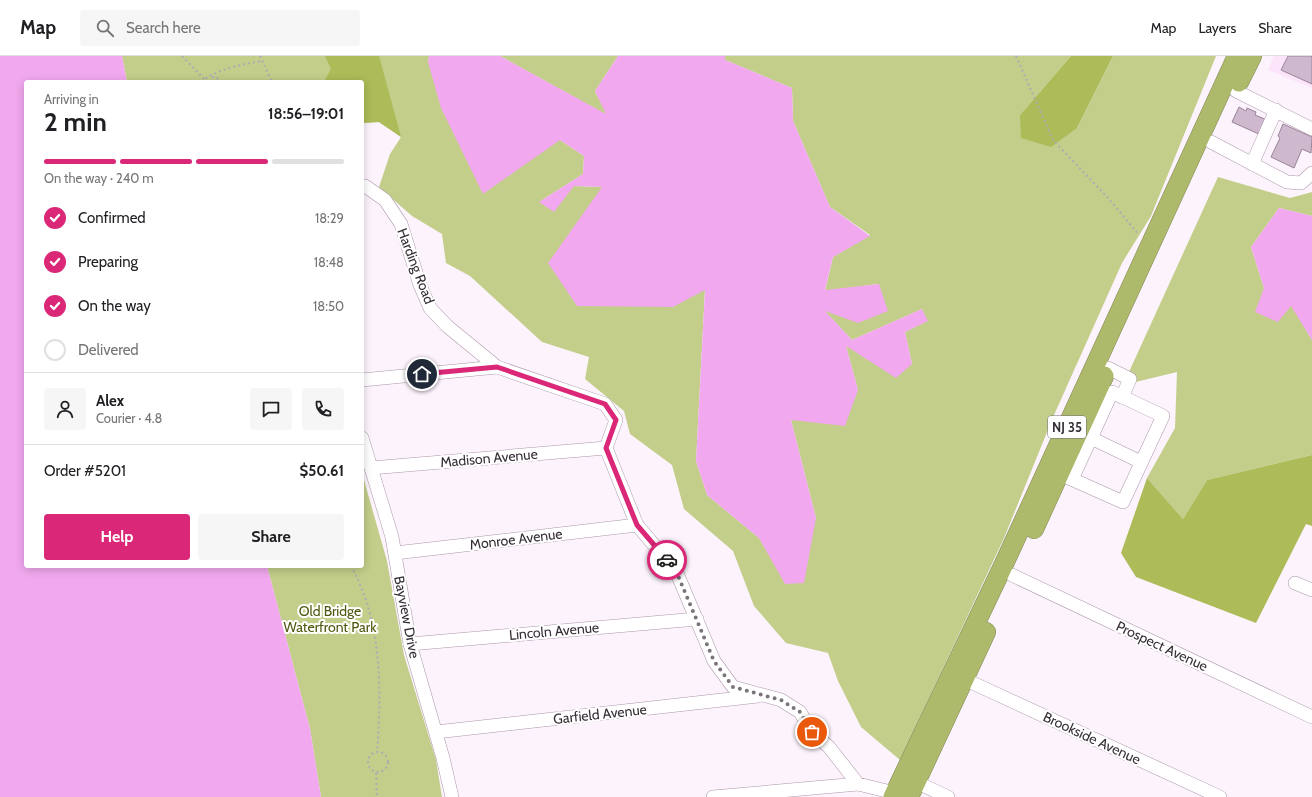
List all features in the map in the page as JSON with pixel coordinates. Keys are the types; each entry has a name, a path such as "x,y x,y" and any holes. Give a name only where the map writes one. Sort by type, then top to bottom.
{"highway":[{"name":"NJ 35","path":"903,792 999,573 1237,56"},
{"name":"NJ 35","path":"903,792 964,679 1012,575 1066,476 1085,435 1111,391 1108,368 1210,142 1252,56"}],"street":[{"path":"1236,91 1312,129"},
{"path":"1252,164 1276,110"},
{"path":"1210,142 1287,182 1301,183 1312,173"},
{"name":"Harding Road","path":"364,186 385,200 401,224 420,285 430,308 447,326 497,367 605,404 616,420 606,448"},
{"path":"364,380 497,367"},
{"path":"1108,368 1130,379 1111,391"},
{"path":"1066,476 1123,502 1163,416 1111,391"},
{"path":"1085,435 1141,462"},
{"name":"Bayview Drive","path":"364,444 395,553 410,644 436,732 452,797"},
{"path":"606,448 637,525 676,571 714,661 733,687 781,700 800,712 812,732 829,747 858,784"},
{"name":"Madison Avenue","path":"372,468 606,448"},
{"name":"Monroe Avenue","path":"395,553 637,525"},
{"name":"Prospect Avenue","path":"1012,575 1312,716"},
{"path":"1295,583 1312,590"},
{"name":"Lincoln Avenue","path":"410,644 697,619"},
{"name":"Brookside Avenue","path":"964,679 1220,797"},
{"name":"Garfield Avenue","path":"436,732 764,696"},
{"path":"713,797 858,784 903,792 948,797"}],"path":[{"path":"182,56 204,79 244,64 263,61"},
{"path":"260,56 271,80"},
{"path":"1016,56 1053,140 1110,200 1149,248"},
{"path":"211,77 216,77 220,80"},
{"path":"352,568 359,579 368,609 375,643 380,711 377,752"},
{"path":"377,752 385,755 389,762 384,772 376,773 372,771 368,764 370,756 377,752"},
{"path":"376,773 377,797"}],"shaded area":[{"path":"0,56 122,56 127,80 24,80 24,568 268,568 310,729 321,797 0,797"},
{"path":"429,56 500,56 606,114 595,91 618,56 725,56 725,60 792,88 793,121 830,207 870,236 833,257 825,290 879,284 888,311 858,323 825,311 852,340 922,309 928,321 905,332 912,364 896,378 846,346 858,390 845,426 791,420 816,518 804,583 785,584 759,538 707,495 696,461 705,290 673,307 577,306 548,263 602,187 574,186 554,212 539,202 583,174 584,156 560,140 483,194 441,108 428,62"},
{"path":"1274,56 1312,56 1312,88 1268,70"},
{"path":"1279,208 1312,216 1312,340 1291,306 1278,322 1255,312 1264,288 1251,247"}],"green space":[{"path":"122,56 429,56 428,62 560,140 584,156 583,174 539,202 574,186 602,187 705,289 696,461 707,495 759,538 786,584 816,518 791,420 858,390 846,346 912,364 905,332 927,321 922,309 852,340 824,310 879,284 825,291 833,257 870,235 830,207 793,121 792,88 725,60 725,56 1071,56 1020,115 1077,128 1113,56 1216,56 1151,216 1122,263 1054,415 1004,538 900,760 861,727 838,681 828,653 786,643 754,606 733,551 684,509 672,465 630,434 624,411 585,379 589,357 542,342 470,276 446,263 442,234 412,216 379,187 390,154 401,137 379,122 364,123 364,80 127,80"},
{"path":"325,56 379,56 401,137 379,122 364,123 364,80 325,80 331,69"},
{"path":"500,56 618,56 595,91 607,115"},
{"path":"1071,56 1113,56 1077,128 1051,147 1021,138 1020,115"},
{"path":"1218,177 1290,198 1312,192 1312,216 1279,208 1251,247 1264,288 1291,305 1312,340 1312,455 1207,480 1183,519 1147,478 1175,428 1177,372 1123,385"},
{"path":"1312,455 1312,526 1306,524 1256,623 1136,577 1121,553 1147,478 1183,519 1207,480"},
{"name":"Old Bridge Waterfront Park","path":"364,480 387,561 404,655 436,760 442,797 321,797 310,729 268,568 364,568"}],"building":[{"path":"1288,56 1312,56 1312,84 1281,70"},
{"path":"1239,107 1246,111 1247,108 1256,112 1255,115 1267,120 1261,135 1232,122"},
{"path":"1283,124 1312,137 1311,153 1302,149 1294,168 1271,157 1280,138 1278,136"}],"way so far":[{"path":"667,560 676,571 714,661 733,687 781,700 800,712 812,732"}],"route":[{"path":"422,374 497,367 605,404 616,420 606,448 637,525 667,560"}]}
